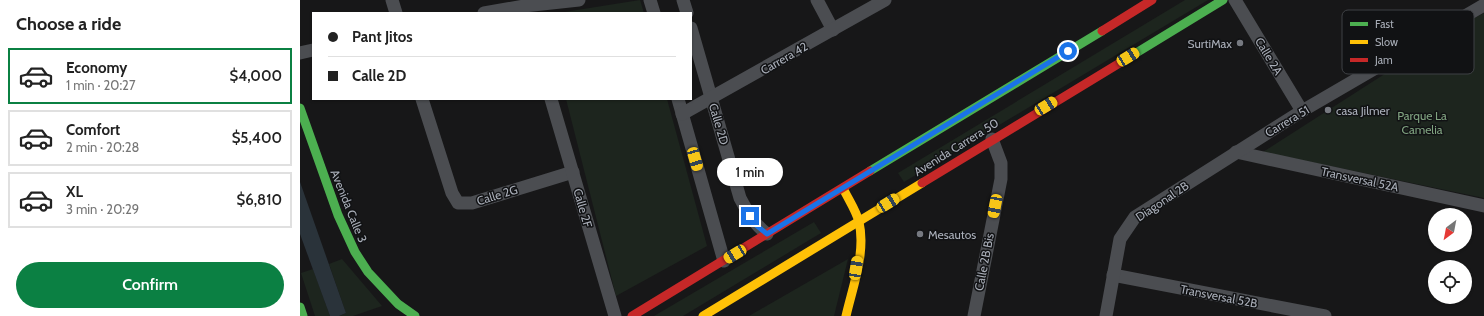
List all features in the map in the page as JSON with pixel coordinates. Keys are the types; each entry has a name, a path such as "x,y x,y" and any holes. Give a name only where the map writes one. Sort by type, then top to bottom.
{"main road":[{"name":"Avenida Carrera 50","path":"703,316 1222,0"},
{"name":"Avenida Carrera 50","path":"632,316 1148,1"},
{"name":"Avenida Calle 3","path":"300,108 338,215 355,252 368,272 398,304 415,316"},
{"path":"843,188 859,221 860,245 846,316"},
{"path":"300,307 303,316"}],"street":[{"path":"392,0 396,12"},
{"path":"490,12 524,6 579,0"},
{"path":"650,0 654,12"},
{"path":"683,0 687,12"},
{"path":"817,0 833,30"},
{"name":"Carrera 42","path":"682,114 885,0"},
{"name":"Calle 2A","path":"1235,0 1302,111"},
{"name":"Carrera 51","path":"1474,11 1484,5"},
{"name":"Calle 2D","path":"692,32 740,198 756,225 767,234"},
{"path":"300,53 312,50"},
{"name":"Carrera 51","path":"1236,152 1366,74"},
{"name":"Calle 2G","path":"422,100 452,193 458,203 472,204 573,172"},
{"name":"Calle 2F","path":"551,100 615,316"},
{"path":"678,100 724,261"},
{"name":"Calle 2B Bis","path":"974,316 1000,179 1001,163 992,139"},
{"name":"Transversal 52A","path":"1236,152 1484,206"},
{"name":"Diagonal 2B","path":"1106,316 1120,239 1135,217 1236,152"},
{"name":"Transversal 52B","path":"1113,276 1324,316"}],"green space":[{"path":"640,0 644,12 564,12"},
{"path":"1185,0 1208,0 904,182 898,173"},
{"name":"Parque La Camelia","path":"1484,13 1484,198 1263,152 1385,74 1474,74 1474,18"},
{"path":"566,100 667,100 707,246 616,296"},
{"path":"814,222 821,233 683,316 654,316"},
{"path":"342,259 382,306 353,316 339,316 346,313 329,264"},
{"path":"848,259 834,316 749,316"},
{"path":"313,269 330,316 315,316 301,273"}],"shaded area":[{"path":"300,182 346,313 339,316 330,316 300,234"}],"traffic: fast":[{"path":"1123,61 1223,0"},
{"path":"870,171 1102,31"},
{"path":"300,108 338,215 355,252 368,272 398,304 415,316"},
{"path":"300,307 303,316"}],"traffic: slow":[{"path":"703,316 922,183"},
{"path":"843,188 858,218 861,233 858,269 846,316"}],"traffic: jam":[{"path":"1102,31 1152,0"},
{"path":"922,183 1123,61"},
{"path":"632,316 870,171"}],"place":[{"name":"SurtiMax","path":"1240,43"},
{"name":"casa Jilmer","path":"1328,110"},
{"name":"Mesautos","path":"920,234"}],"route":[{"path":"750,216 756,225 767,234 1068,51"}]}
